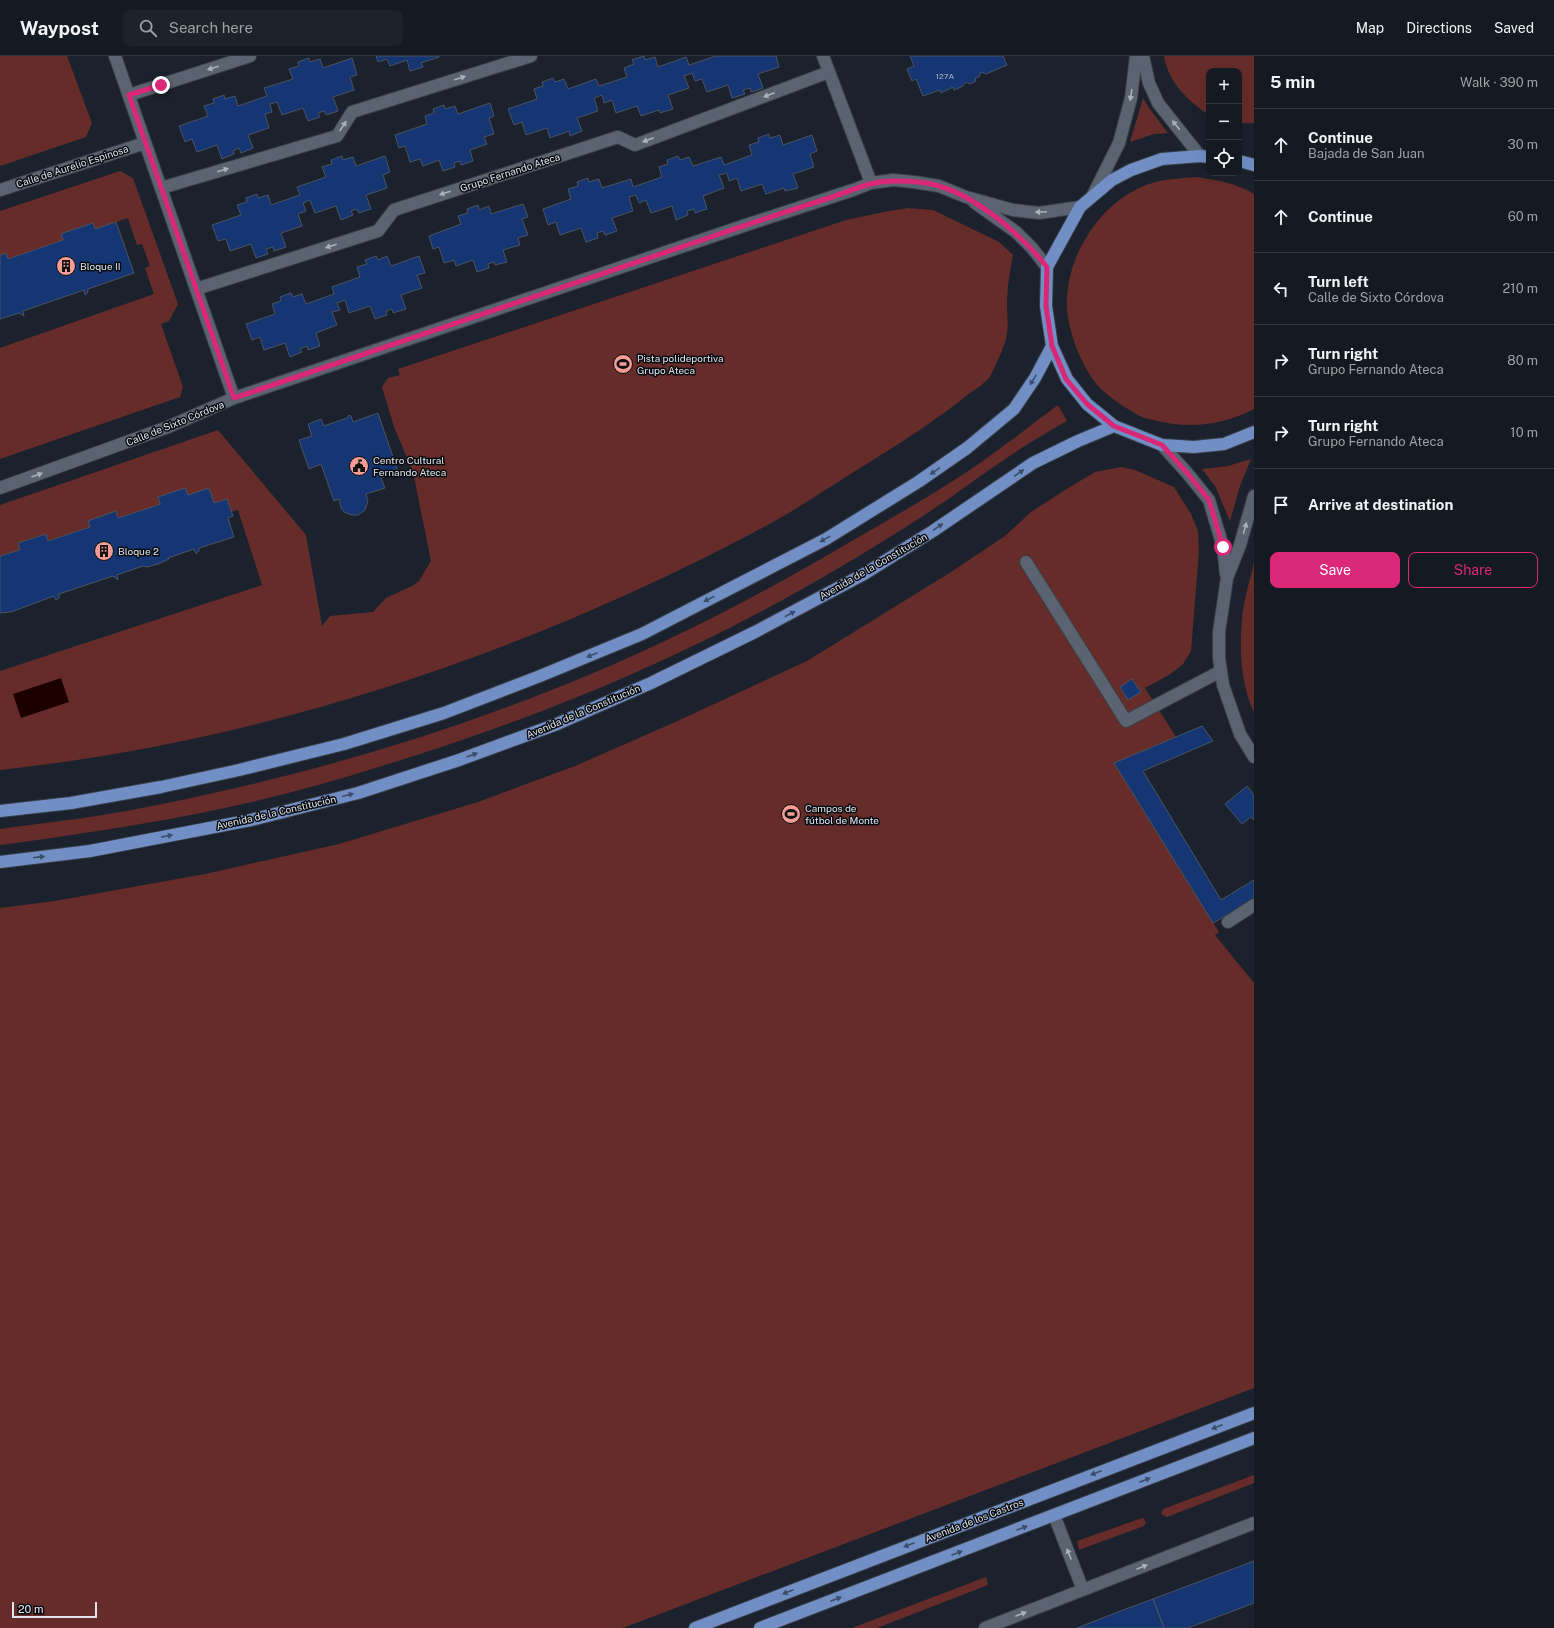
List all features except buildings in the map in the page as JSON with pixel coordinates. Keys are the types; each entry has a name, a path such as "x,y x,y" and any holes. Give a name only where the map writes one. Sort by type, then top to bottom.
{"main road":[{"path":"1204,156 1162,159 1131,170 1112,180 1080,207 1047,267 1046,306 1052,346 1066,379 1087,404 1114,426 1162,445 1194,447 1224,444 1254,432"},
{"path":"1242,162 1254,165"},
{"path":"0,811 71,804 161,787 240,770 344,744 444,713 540,676 642,634 826,539 918,482 967,448 1014,409 1035,378 1052,346"},
{"name":"Avenida de la Constitución","path":"0,862 90,851 250,820 358,793 459,760 557,724 651,683 755,632 864,574 933,531 1033,463 1078,441 1114,426"},
{"name":"Avenida de los Castros","path":"695,1628 1254,1413"},
{"path":"760,1628 1254,1438"}],"street":[{"path":"115,56 234,398"},
{"path":"129,95 250,56"},
{"path":"161,188 337,136 352,112 531,56"},
{"path":"823,56 872,183"},
{"path":"1093,195 1119,143 1131,98 1136,56"},
{"path":"1143,56 1149,83 1158,104 1204,156"},
{"name":"Grupo Fernando Ateca","path":"196,289 378,230 394,210 618,136 635,145 829,72"},
{"name":"Calle de Aurelio Espinosa","path":"0,190 145,143"},
{"name":"Calle de Sixto Córdova","path":"0,488 168,428 234,398 872,183 893,180 939,186 966,197 1013,210 1039,213 1080,207"},
{"name":"Calle de Sixto Córdova","path":"966,197 1016,232 1032,248 1047,267"},
{"path":"1162,445 1209,500 1223,547 1226,578 1219,632 1219,658 1223,685 1240,734 1254,757"},
{"path":"1226,578 1240,545 1254,496"},
{"path":"1026,562 1126,721 1221,671"},
{"path":"1228,922 1254,905"},
{"path":"1054,1515 1083,1590"},
{"path":"985,1628 1254,1523"}],"shaded area":[{"path":"0,56 67,56 92,123 86,137 0,166"},
{"path":"1164,56 1254,56 1254,123 1242,123 1242,68 1206,68 1206,113 1194,104 1180,90 1174,82 1166,65"},
{"path":"1143,98 1168,133 1154,134 1130,142"},
{"path":"120,171 133,178 178,304 169,321 161,324 183,387 180,397 0,459 0,348 154,294 145,268 150,266 142,244 137,245 128,218 95,229 92,223 66,232 63,240 8,259 6,253 0,255 0,211"},
{"path":"1197,177 1233,185 1254,194 1254,409 1231,419 1219,422 1182,425 1142,417 1119,403 1100,388 1087,369 1076,346 1069,321 1067,298 1073,267 1082,245 1097,221 1119,200 1137,189 1152,183 1178,178"},
{"path":"908,208 933,210 999,242 1013,255 1008,291 1008,321 1005,343 991,375 984,383 914,434 800,506 762,528 672,573 580,615 487,652 392,685 296,714 198,738 100,756 0,770 0,671 262,585 238,510 231,512 227,499 214,503 209,488 188,495 185,488 158,497 160,504 155,506 118,518 116,511 88,521 90,527 48,541 46,534 18,543 20,550 0,556 0,505 218,430 306,535 322,626 330,616 373,612 386,598 412,586 419,581 431,561 413,472 394,427 382,387 388,378 400,375 398,369 846,220"},
{"path":"1058,405 1067,421 1035,439 938,506 865,552 781,601 715,635 575,698 528,717 431,751 343,778 245,804 141,824 0,845 0,829 79,819 126,811 287,775 393,746 446,729 498,711 588,675 665,641 777,584 814,563 913,506 959,477"},
{"path":"1251,459 1240,486 1230,521 1215,486 1202,469 1228,466"},
{"path":"1121,467 1135,470 1174,487 1191,514 1198,531 1199,551 1191,651 1183,664 1169,675 1145,688 1176,737 1114,763 1219,932 1215,935 1254,983 1254,1388 623,1628 0,1628 0,908 55,901 205,874 339,844 478,802 575,766 673,723 807,661 951,572 1005,536 1031,512 1065,490 1095,472"},
{"path":"1254,562 1254,712 1246,690 1242,667 1241,643 1244,606"},
{"path":"61,678 69,702 21,718 13,694"},
{"path":"1254,1475 1254,1483 1167,1517 1161,1514 1163,1509"},
{"path":"1144,1518 1146,1523 1144,1526 1079,1550 1077,1541"},
{"path":"986,1577 988,1585 877,1628 852,1628"}],"place":[{"name":"Bloque II","path":"66,266"},
{"name":"Pista polideportiva Grupo Ateca","path":"623,364"},
{"name":"Centro Cultural Fernando Ateca","path":"359,466"},
{"name":"Bloque 2","path":"104,551"},
{"name":"Campos de fútbol de Monte","path":"791,814"}],"route":[{"path":"161,85 129,95 234,398 872,183 893,180 914,182 939,186 966,197 1016,232 1032,248 1047,267 1046,306 1052,346 1066,379 1087,404 1114,426 1162,445 1209,500 1223,547"}]}
